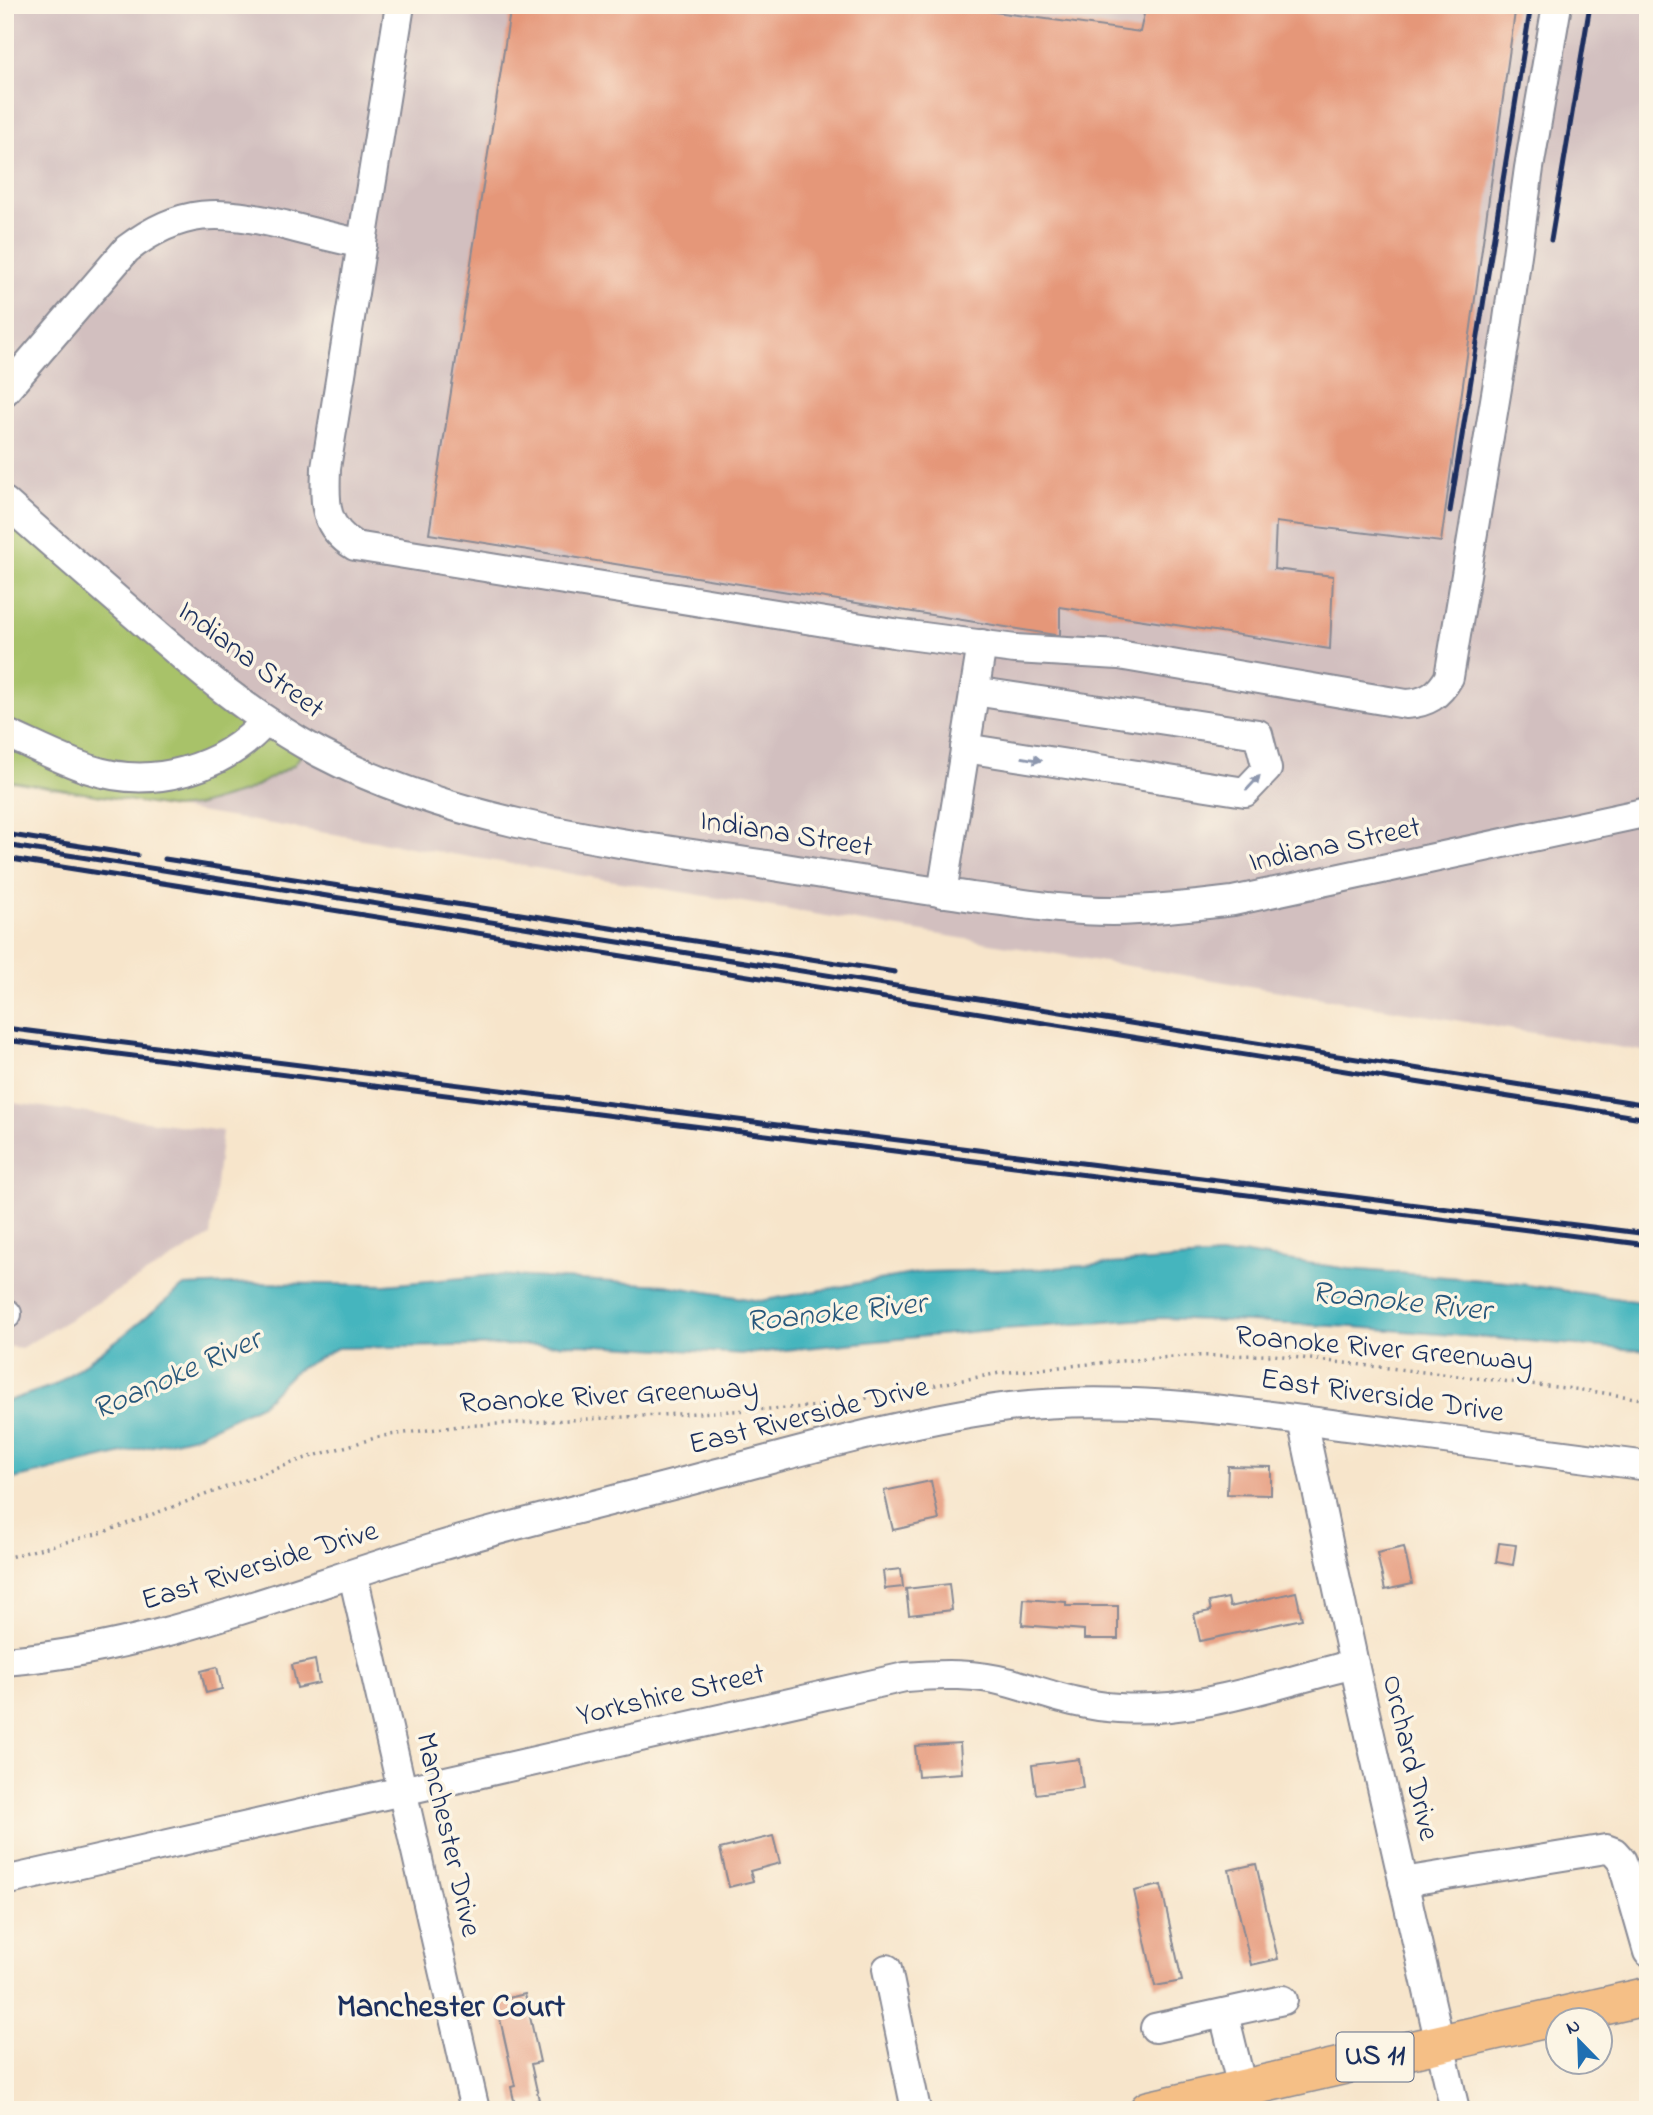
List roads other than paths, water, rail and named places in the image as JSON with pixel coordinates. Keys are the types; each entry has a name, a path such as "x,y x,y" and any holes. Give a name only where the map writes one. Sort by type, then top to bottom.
{"main road":[{"name":"US 11","path":"1148,2110 1648,1996"}],"street":[{"path":"400,5 326,468 325,498 328,517 344,539 355,546 894,633 1015,649 1119,655 1406,704 1431,698 1442,689 1449,677 1557,5"},
{"path":"5,391 127,249 166,224 217,214 242,216 362,244"},
{"name":"Indiana Street","path":"5,502 222,690 266,721 318,752 369,777 423,798 487,817 669,850 942,892 1050,908 1111,911 1233,901 1648,812"},
{"path":"942,892 982,644"},
{"path":"965,748 1245,792 1266,769 1258,734 974,691"},
{"path":"5,733 89,769 122,777 150,778 209,764 233,750 266,721"},
{"name":"East Riverside Drive","path":"5,1661 121,1645 437,1547 850,1439 947,1417 1010,1407 1113,1402 1204,1407 1648,1466"},
{"name":"Orchard Drive","path":"1302,1420 1455,2110"},
{"name":"Manchester Drive","path":"353,1575 475,2110"},
{"name":"Yorkshire Street","path":"5,1881 905,1677 975,1675 1089,1705 1167,1708 1206,1702 1354,1664"},
{"path":"1403,1882 1606,1849 1614,1852 1622,1861 1648,1952"},
{"path":"887,1969 916,2110"},
{"path":"1155,2028 1283,2000"},
{"path":"1224,2014 1242,2088"}],"water":[{"name":"Roanoke River","path":"1246,1254 1349,1269 1507,1282 1648,1303 1648,1351 1353,1327 1162,1318 990,1330 744,1354 579,1344 337,1348 295,1371 262,1404 195,1436 5,1481 5,1402 55,1385 124,1335 184,1286 257,1283 385,1285 495,1275 665,1285 760,1301 923,1272 1041,1269"}],"railway":[{"path":"1450,511 1531,5"},
{"path":"1551,240 1590,5"},
{"path":"5,834 137,855"},
{"path":"5,845 1648,1105"},
{"path":"5,858 1648,1119"},
{"path":"165,859 895,972"},
{"path":"5,1028 1648,1234"},
{"path":"5,1040 1648,1245"}],"district":[{"name":"Manchester Court","path":"451,2008"}]}
